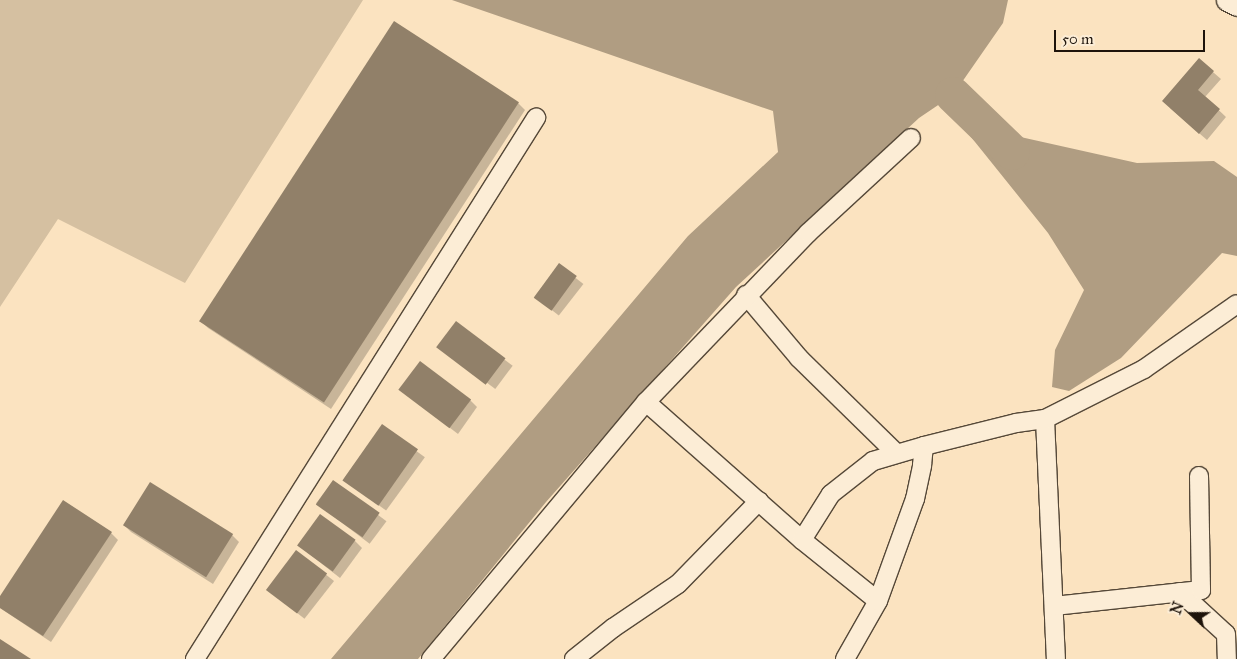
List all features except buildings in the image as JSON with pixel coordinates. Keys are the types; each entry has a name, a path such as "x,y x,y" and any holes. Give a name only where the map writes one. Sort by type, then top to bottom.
{"street":[{"path":"1228,0 1237,5"},
{"path":"195,659 536,118"},
{"path":"430,659 646,402 746,295 808,233 911,138"},
{"path":"746,295 799,358 896,454"},
{"path":"802,540 831,494 874,461 924,446 1016,423 1045,419 1144,369 1237,304"},
{"path":"646,402 802,540 878,601"},
{"path":"1045,419 1056,659"},
{"path":"845,659 878,601 915,499 924,446"},
{"path":"1054,606 1201,590 1199,476"},
{"path":"574,659 612,628 678,584 759,501"},
{"path":"1180,592 1226,634 1227,659"}],"shaded area":[{"path":"0,0 363,0 185,283 58,219 0,307"},
{"path":"452,0 1008,0 1003,23 953,95 919,118 736,287 546,502 418,659 331,659 688,236 778,152 773,111"},
{"path":"977,118 1016,136 1137,163 1214,161 1237,177 1237,256 1222,253 1121,358 1069,391 1052,387 1055,350 1084,290 1048,233 967,132"}],"waterway":[{"path":"953,95 1012,152"}]}
